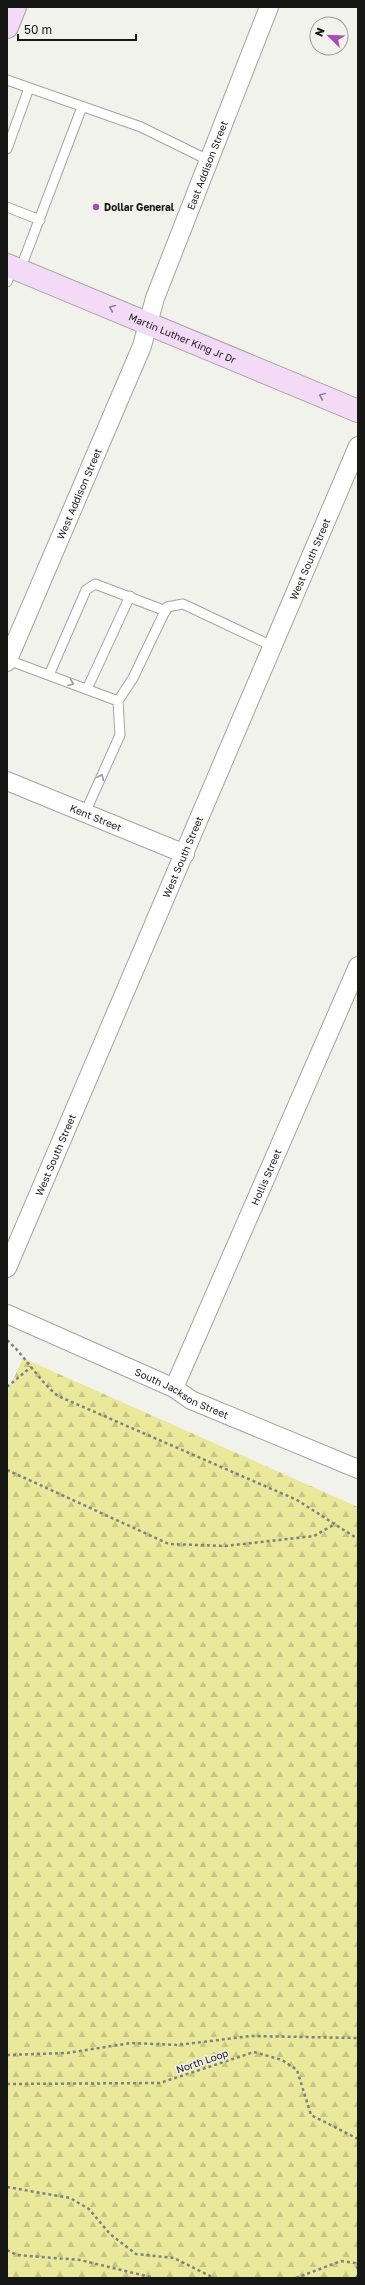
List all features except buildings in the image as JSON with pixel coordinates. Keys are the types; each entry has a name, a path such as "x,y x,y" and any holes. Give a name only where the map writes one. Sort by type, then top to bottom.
{"main road":[{"path":"7,28 15,7"},
{"name":"Martin Luther King Jr Dr","path":"12,271 149,324 358,411"}],"street":[{"name":"East Addison Street","path":"149,324 155,298 210,161 269,7"},
{"name":"West Addison Street","path":"7,661 142,346 149,324"},
{"name":"West South Street","path":"7,1268 358,446"},
{"name":"Kent Street","path":"7,781 185,854"},
{"name":"Hollis Street","path":"174,1388 358,966"},
{"name":"South Jackson Street","path":"7,1314 174,1388 191,1400 358,1470"}],"lane":[{"path":"7,80 141,127 210,161"},
{"path":"7,149 29,88"},
{"path":"12,271 40,220 82,107"},
{"path":"7,207 40,220"},
{"path":"49,675 86,590 95,584 130,596 166,611"},
{"path":"87,689 130,596"},
{"path":"85,813 120,735 118,701 134,678 167,607 183,604 272,646"},
{"path":"7,661 118,701"}],"path":[{"path":"7,1340 31,1366 47,1387 58,1396 297,1500 358,1539"},
{"path":"7,1388 31,1366"},
{"path":"7,1470 169,1544 225,1546 314,1536 335,1524"},
{"name":"North Loop","path":"7,2055 66,2053 131,2043 178,2045 250,2036 358,2038"},
{"name":"North Loop","path":"7,2084 160,2084 254,2052 282,2060 297,2070 311,2115 358,2139"},
{"path":"7,2187 70,2198 89,2209 110,2234 136,2254 174,2258 214,2278"},
{"path":"7,2250 17,2256 80,2260 154,2278"},
{"path":"296,2278 341,2261 355,2263 358,2269"}],"green space":[{"path":"23,1358 358,1507 358,2278 7,2278 7,1393"}],"place":[{"name":"Dollar General","path":"96,207"}]}
